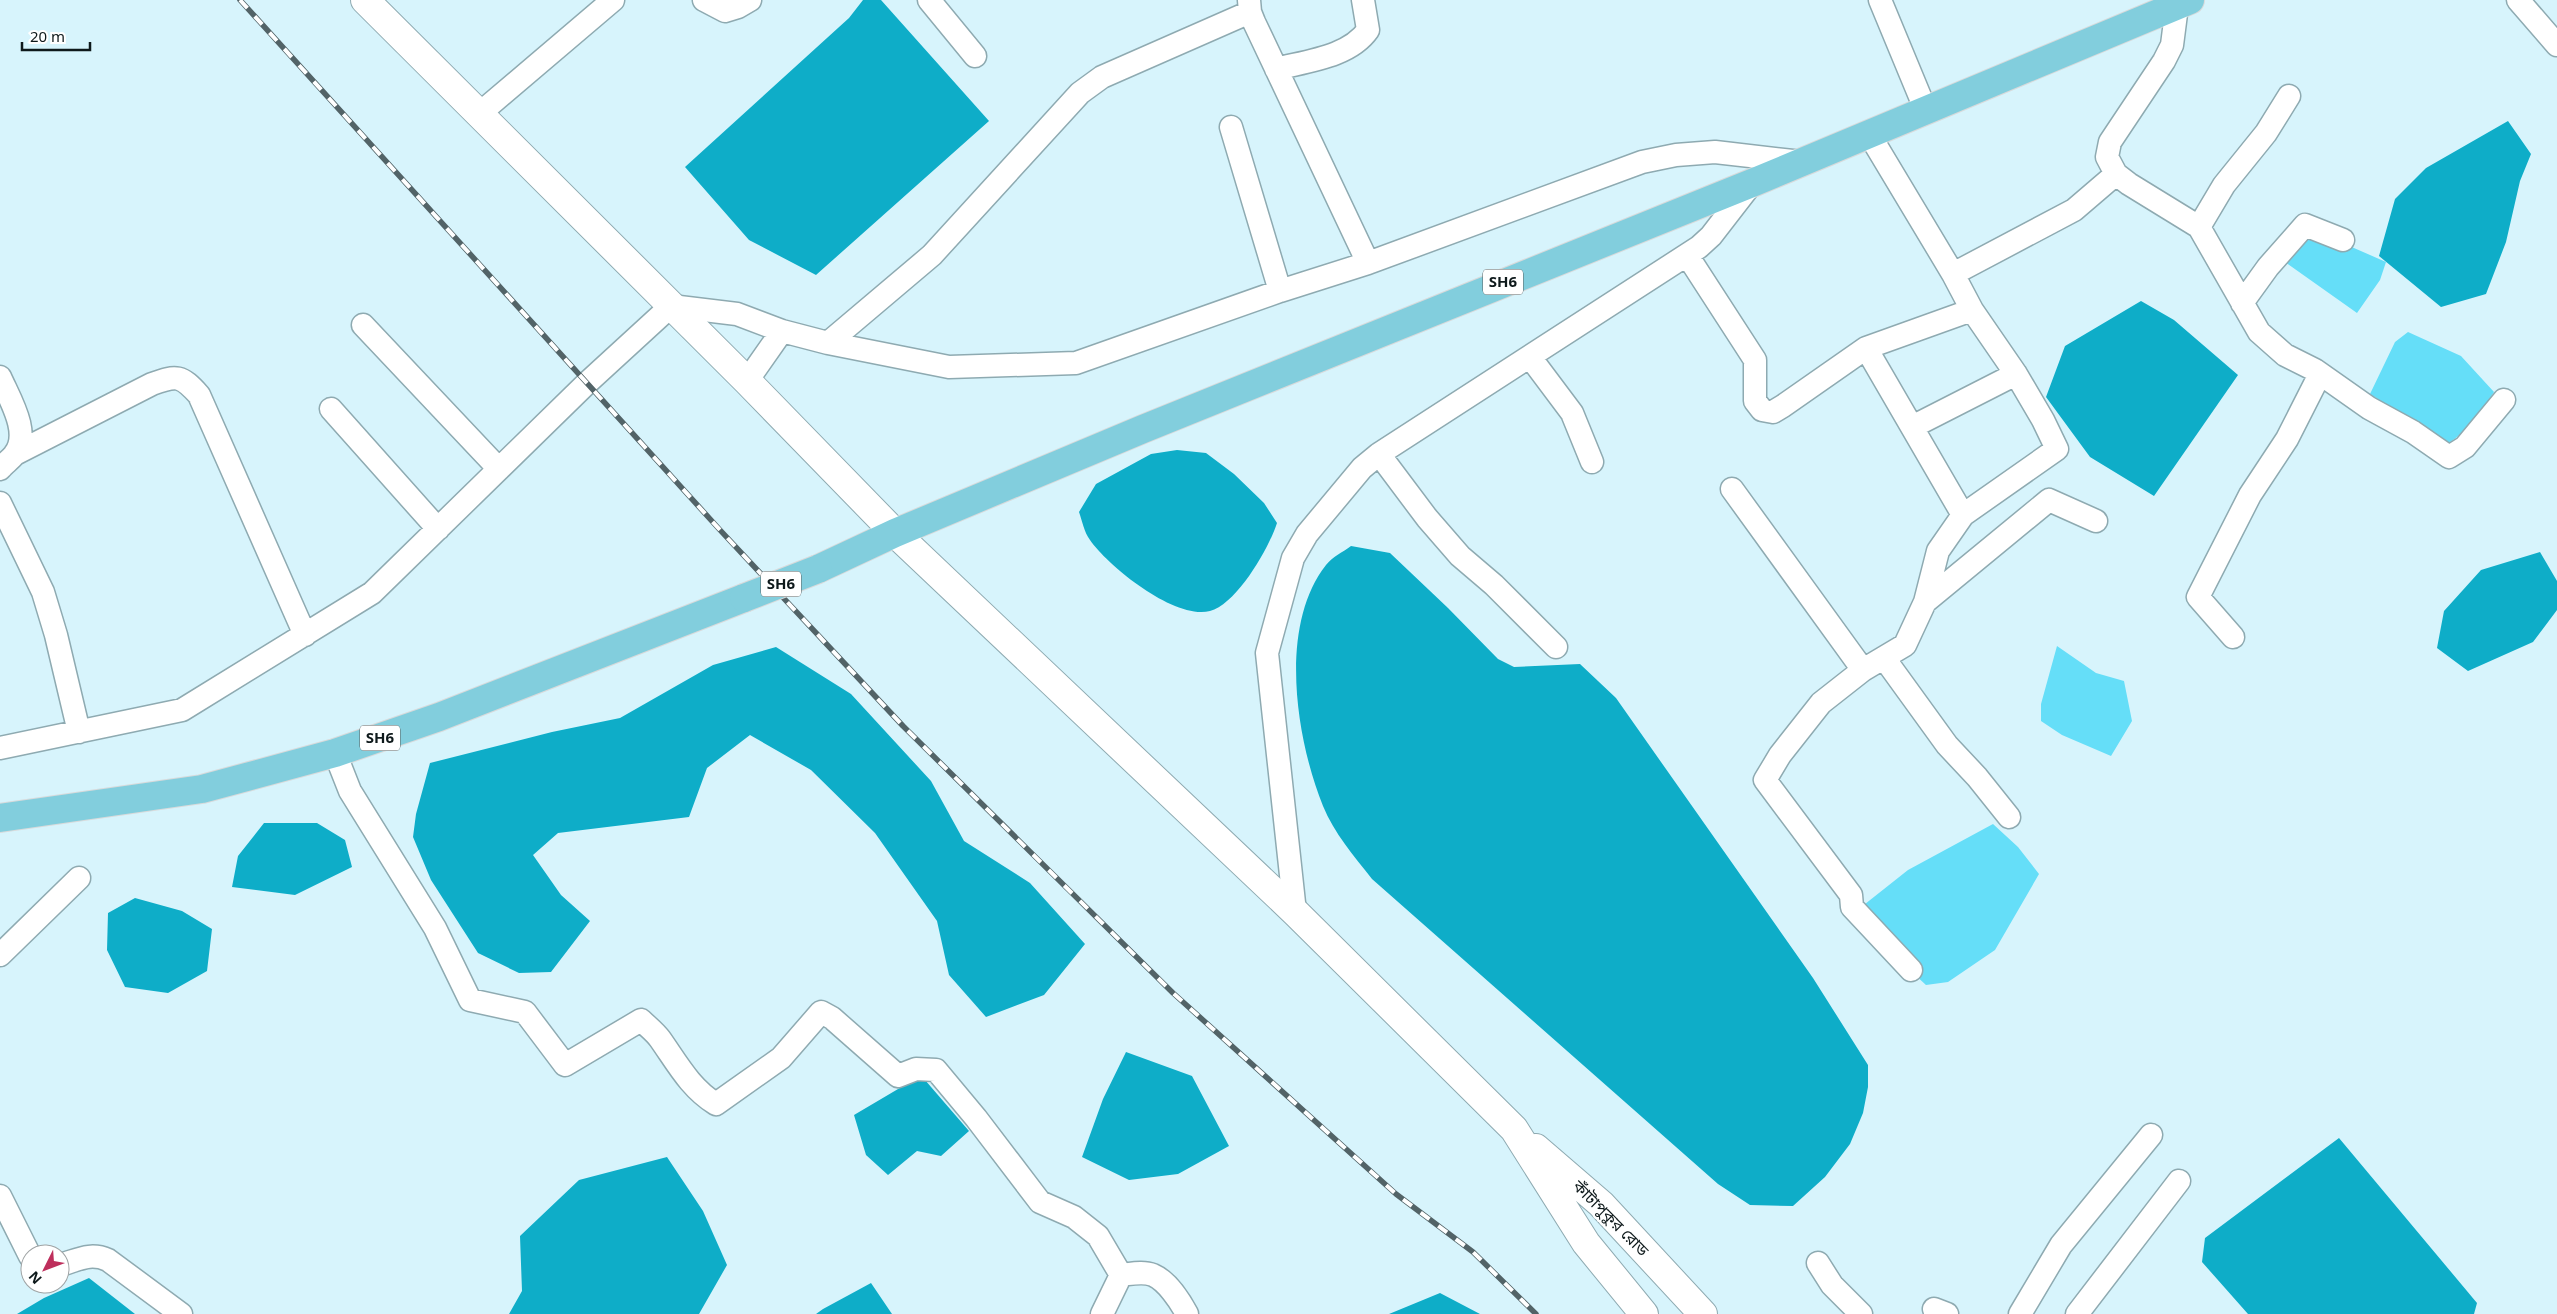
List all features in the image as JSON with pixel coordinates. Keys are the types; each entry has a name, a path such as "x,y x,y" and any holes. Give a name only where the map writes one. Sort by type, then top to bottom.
{"main road":[{"path":"365,0 747,381 895,533 1295,912 1514,1129 1586,1243 1644,1314"},
{"name":"SH6","path":"0,818 202,789 335,753 448,714 818,569 895,533 1434,310 1926,112 2181,2"},
{"name":"কাঁটাপুকুর রোড","path":"1514,1129 1600,1204 1703,1314"}],"street":[{"path":"478,114 613,0"},
{"path":"704,0 725,11 738,7 750,0"},
{"path":"929,0 975,56"},
{"path":"1276,69 1348,49 1361,41 1368,30 1364,0"},
{"path":"1880,0 1926,112"},
{"path":"2518,0 2557,45"},
{"path":"2181,2 2172,45 2164,61 2110,142 2107,157 2116,174 2198,227 2259,332 2285,355 2320,374 2369,408 2413,432 2449,457 2464,447 2504,400"},
{"path":"828,343 942,245 1080,93 1102,77 1250,6 1276,69 1368,263"},
{"path":"2198,227 2224,185 2266,133 2289,96"},
{"path":"1231,127 1280,291"},
{"path":"1869,134 1953,274 1972,310 2016,374 2043,420 2057,449 1963,515 1938,551 1925,602 1904,645 1863,670 1821,703 1780,755 1765,780 1851,895 1852,907 1911,970"},
{"path":"0,748 182,710 372,593 587,383 671,306 737,314 782,331 828,343 949,367 1076,363 1280,291 1368,263 1642,162 1676,155 1715,152 1802,162"},
{"path":"1953,274 2074,210 2116,174"},
{"path":"1295,912 1267,653 1293,558 1307,534 1362,468 1379,454 1687,254 1711,236 1752,183"},
{"path":"2242,303 2268,267 2305,225 2343,240"},
{"path":"1687,254 1754,360 1755,401 1762,410 1773,412 1866,348 1972,310"},
{"path":"363,325 499,470"},
{"path":"747,381 782,331"},
{"path":"1866,348 1963,515"},
{"path":"1530,357 1572,413 1592,462"},
{"path":"1912,427 2016,374"},
{"path":"2233,637 2198,597 2250,494 2287,439 2320,374"},
{"path":"8,462 152,384 173,376 187,381 199,395 305,635"},
{"path":"0,377 17,418 22,438 8,462"},
{"path":"331,409 438,529"},
{"path":"1379,454 1427,518 1460,556 1494,585 1556,647"},
{"path":"1732,489 1863,670"},
{"path":"1925,602 2049,500 2096,522"},
{"path":"0,503 43,592 56,636 79,732"},
{"path":"1884,658 1947,745 1977,777 2008,817"},
{"path":"335,753 350,791 435,928 470,1000 525,1012 566,1066 641,1020 659,1037 679,1068 702,1095 716,1104 781,1058 821,1012 832,1018 898,1076 916,1069 936,1070 976,1118 1040,1202 1074,1217 1098,1236 1121,1275"},
{"path":"0,955 79,878"},
{"path":"2020,1314 2060,1245 2151,1135"},
{"path":"2077,1314 2179,1180"},
{"path":"0,1196 24,1244"},
{"path":"70,1262 89,1255 108,1260 181,1314"},
{"path":"1818,1263 1832,1285 1861,1314"},
{"path":"1121,1275 1144,1273 1154,1276 1178,1298 1187,1314"},
{"path":"1102,1314 1121,1275"}],"shaded area":[{"path":"863,0 881,0 989,121 816,275 749,240 685,167 849,18"},
{"path":"2508,121 2531,154 2520,181 2506,242 2486,294 2441,307 2379,256 2395,199 2426,168"},
{"path":"2306,227 2386,262 2380,280 2357,313 2278,257"},
{"path":"2141,301 2174,320 2238,375 2154,496 2090,457 2046,397 2065,346"},
{"path":"2408,332 2461,356 2494,392 2474,421 2447,444 2370,394 2395,342"},
{"path":"1177,450 1206,453 1234,474 1264,503 1277,523 1267,546 1251,574 1231,598 1210,611 1196,612 1179,608 1162,600 1127,577 1090,540 1079,512 1096,484 1151,454"},
{"path":"1351,546 1390,553 1498,659 1514,667 1580,664 1616,698 1813,978 1868,1065 1868,1087 1863,1113 1850,1144 1825,1177 1793,1206 1750,1205 1718,1184 1372,879 1351,853 1328,816 1313,779 1299,716 1296,683 1297,650 1301,619 1311,590 1328,562"},
{"path":"2540,552 2557,581 2557,610 2533,642 2468,671 2437,648 2444,611 2481,570"},
{"path":"2057,646 2096,673 2124,681 2132,721 2111,756 2062,735 2041,721 2041,704"},
{"path":"776,647 851,694 931,781 964,841 1030,883 1085,944 1044,995 986,1017 949,975 937,921 875,833 811,770 750,735 707,768 689,817 558,833 533,855 561,895 590,921 551,972 519,973 478,953 431,880 413,837 416,814 430,763 552,732 620,718 713,665"},
{"path":"264,823 317,823 345,840 352,867 295,895 232,887 238,856"},
{"path":"1993,824 2018,847 2039,874 1995,950 1948,982 1926,985 1873,936 1860,908 1908,870"},
{"path":"135,898 182,911 212,929 207,971 168,993 125,987 107,950 108,913"},
{"path":"1126,1052 1192,1076 1229,1146 1178,1174 1129,1180 1082,1157 1103,1099"},
{"path":"915,1079 925,1080 969,1131 941,1156 917,1151 888,1175 866,1155 854,1115"},
{"path":"2339,1138 2477,1303 2474,1314 2248,1314 2202,1262 2205,1238"},
{"path":"667,1157 703,1211 727,1265 699,1314 509,1314 522,1291 520,1236 579,1180"},
{"path":"89,1278 135,1314 17,1314 53,1294 70,1294 70,1286"},
{"path":"871,1283 892,1314 816,1314 823,1309"},
{"path":"1440,1293 1480,1314 1389,1314"}],"railway":[{"path":"240,0 720,530 903,726 1173,993 1396,1194 1473,1252 1536,1314"}]}
